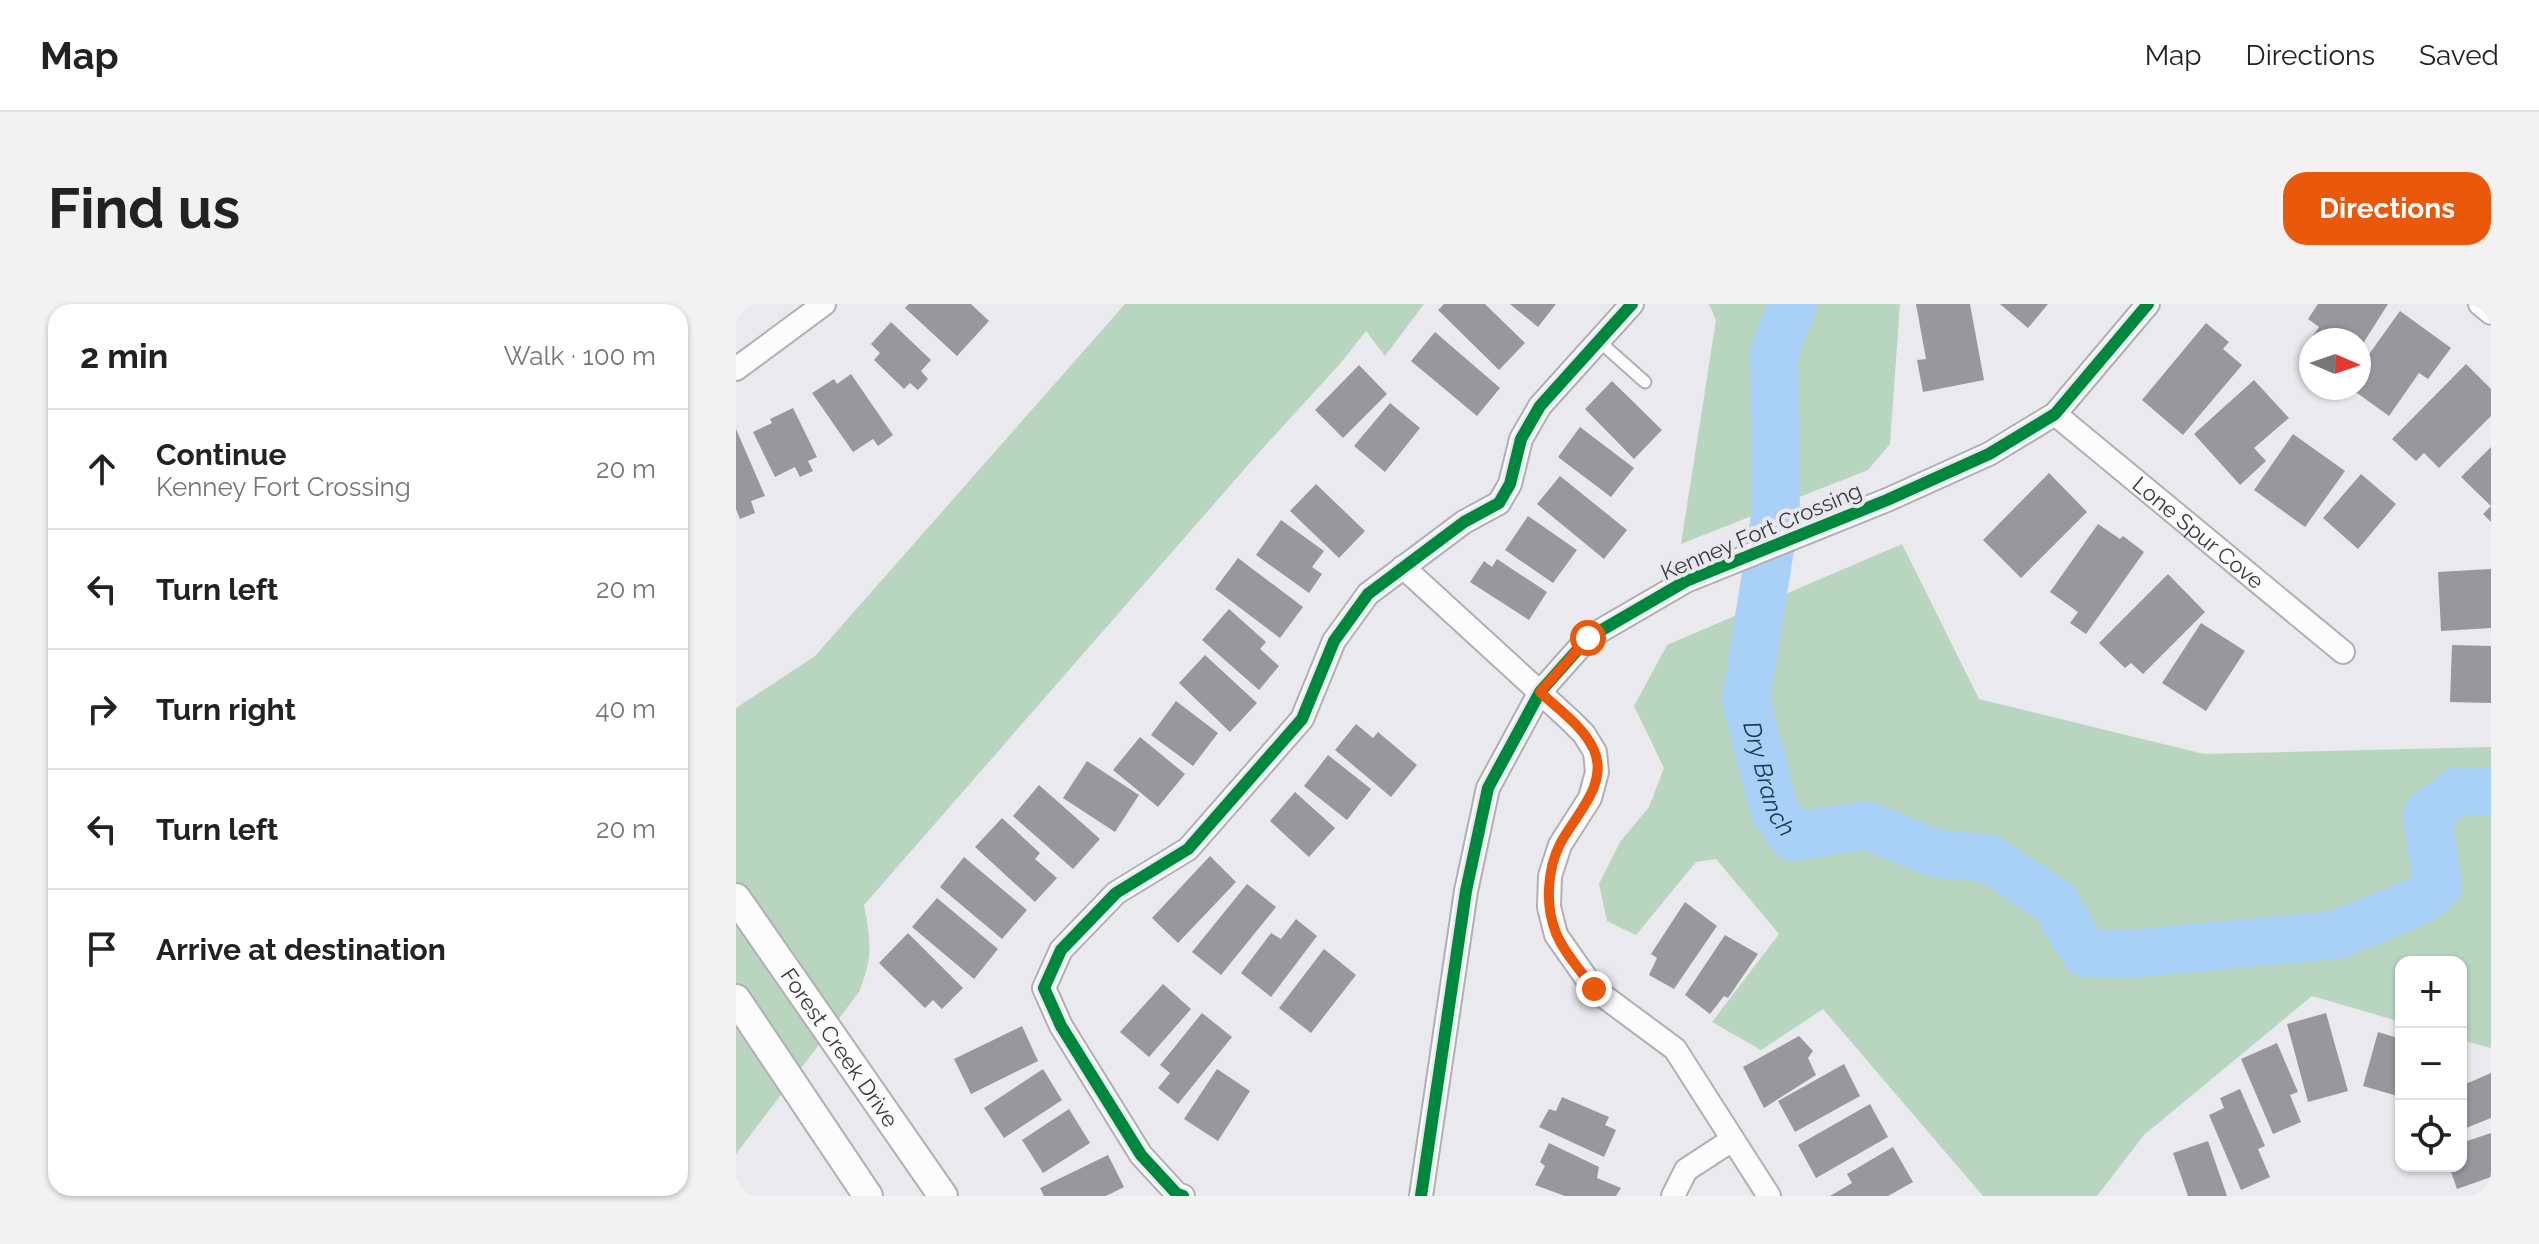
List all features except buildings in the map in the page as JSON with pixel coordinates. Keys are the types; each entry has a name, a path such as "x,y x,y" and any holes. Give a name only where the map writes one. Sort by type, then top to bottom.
{"street":[{"path":"736,369 824,304"},
{"path":"1183,1196 1177,1194 1141,1155 1061,1026 1044,988 1061,950 1116,893 1188,849 1302,719 1334,641 1368,594 1464,522 1499,503 1510,484 1521,439 1540,406 1632,304"},
{"name":"Kenney Fort Crossing","path":"1421,1196 1466,891 1488,788 1540,692 1588,638 1686,581 1887,500 1989,454 2055,414 2148,304"},
{"path":"2480,304 2491,313"},
{"name":"Lone Spur Cove","path":"2055,414 2343,652"},
{"path":"1403,567 1584,734 1595,752 1597,772 1590,798 1560,845 1550,876 1549,907 1556,935 1594,989 1675,1049 1769,1196"},
{"name":"Forest Creek Drive","path":"736,898 943,1196"},
{"path":"736,999 868,1196"},
{"path":"1673,1196 1686,1170 1732,1140"}],"lane":[{"path":"1600,342 1645,382"}],"green space":[{"path":"1125,304 1424,304 1385,356 1366,331 864,905 869,949 867,969 859,992 736,1154 736,708 815,656"},
{"path":"1709,304 1900,304 1890,444 1868,470 1681,544 1716,320"},
{"path":"1902,544 1979,699 2204,754 2491,747 2491,1048 2467,1042 2467,956 2395,956 2395,1020 2312,996 2144,1135 2097,1196 1983,1196 1823,1009 1761,1050 1712,1022 1779,934 1716,859 1696,862 1636,935 1607,921 1599,884 1620,842 1649,807 1664,768 1634,706 1667,645"}],"waterway":[{"name":"Dry Branch","path":"1793,304 1774,353 1776,511 1746,700 1775,812 1793,837 1866,825 1937,854 1988,858 2055,902 2085,953 2128,954 2336,935 2421,900 2438,886 2427,815 2458,791 2491,792"}],"cycle path":[{"path":"1183,1196 1177,1194 1141,1155 1061,1026 1044,988 1061,950 1116,893 1188,849 1302,719 1334,641 1368,594 1464,522 1499,503 1510,484 1521,439 1540,406 1632,304"},
{"path":"1421,1196 1466,891 1488,788 1540,692 1588,638 1686,581 1887,500 1989,454 2055,414 2148,304"}],"route":[{"path":"1588,638 1540,692 1584,734 1595,752 1597,772 1590,798 1560,845 1550,876 1549,907 1556,935 1594,989"}]}
